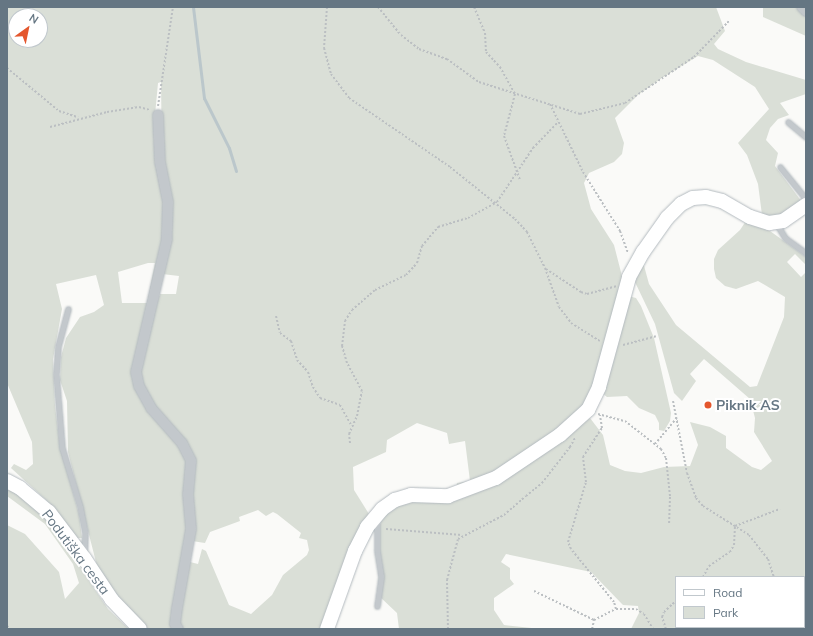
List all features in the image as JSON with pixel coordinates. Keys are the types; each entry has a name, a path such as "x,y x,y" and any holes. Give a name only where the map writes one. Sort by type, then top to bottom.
{"street":[{"path":"802,7 806,11"},
{"path":"158,115 160,162 168,202 167,239 136,372 139,386 151,408 182,443 191,461 188,494 191,529 177,608 175,624 178,629"},
{"path":"327,629 355,551 376,514 395,500 411,496 448,496 496,478 594,412 599,387 627,285 635,267 667,218 681,204 692,198 706,197 722,201 750,217 775,223 797,213 806,205"},
{"name":"Podutiška cesta","path":"7,481 20,488 49,512 84,558 112,600 140,629"}],"lane":[{"path":"788,122 806,137"},
{"path":"780,167 806,199"},
{"path":"775,223 785,238 806,252"},
{"path":"68,309 58,346 56,374 62,448 85,532 84,558"},
{"path":"376,514 381,576 376,606"}],"path":[{"path":"50,127 79,117 139,107 158,115 161,78 173,7"},
{"path":"327,7 324,48 331,74 349,98 497,202 527,232 545,268 559,307 571,323 610,347 656,336"},
{"path":"378,7 401,35 419,49 447,58 479,82 580,114 625,103 694,57 729,21"},
{"path":"474,7 485,33 486,52 500,67 514,94 504,136 520,180"},
{"path":"7,68 59,111 79,117"},
{"path":"550,104 583,172 620,231 635,267"},
{"path":"350,443 351,425 357,416 362,390 347,363 342,346 344,321 352,310 374,290 406,275 417,263 422,246 438,227 468,218 497,202 516,171 533,148 558,122"},
{"path":"545,268 580,292 588,294 627,285"},
{"path":"276,316 280,333 291,341 297,360 308,372 313,387 320,398 340,405 351,425"},
{"path":"673,401 677,416 685,466 696,498 703,506 735,526 760,547 768,559 774,576"},
{"path":"594,412 625,421 655,444 666,458 670,497 669,523"},
{"path":"594,412 602,428 583,457 586,482 568,542 591,575 614,602 616,609"},
{"path":"655,444 677,416"},
{"path":"386,529 452,536 463,535 504,515 542,483 570,447 577,434"},
{"path":"735,526 780,509"},
{"path":"704,576 709,566 730,552 734,545 735,526"},
{"path":"448,629 447,580 454,551 463,535"},
{"path":"534,591 594,620"},
{"path":"666,629 662,617 664,612 675,602"},
{"path":"594,620 616,609 636,609 644,614 653,629"},
{"path":"592,629 594,620"},
{"path":"7,626 10,629"}],"green space":[{"path":"7,7 716,7 725,31 714,44 718,49 746,62 806,80 806,94 780,103 789,115 778,119 770,128 766,140 778,153 775,166 802,202 785,214 770,218 757,215 762,215 758,184 747,155 738,143 769,109 755,87 713,60 698,56 638,95 615,118 624,143 622,154 614,162 589,173 584,183 591,209 614,245 623,280 595,384 587,400 574,416 504,467 477,483 456,488 457,483 470,481 465,441 449,444 447,433 417,423 387,440 386,452 353,467 354,490 369,514 355,539 322,629 181,629 178,622 187,569 190,562 198,564 202,549 206,551 229,605 251,614 272,595 283,575 307,555 309,550 307,540 299,538 301,533 277,514 273,512 266,516 258,510 239,517 240,521 210,532 205,543 192,541 190,497 192,458 185,443 155,411 142,387 138,371 152,313 160,294 176,294 179,276 162,274 169,244 170,213 162,162 161,82 158,83 155,115 158,132 156,161 165,190 166,228 161,264 134,373 143,399 151,412 180,444 188,460 189,472 185,496 188,526 187,543 174,605 173,624 175,629 147,629 125,608 98,570 68,452 67,401 60,380 61,357 66,338 80,317 94,312 104,305 96,275 56,284 62,309 53,359 55,406 60,446 79,514 82,538 77,538 46,500 11,468 14,464 26,470 33,464 32,442 7,383","holes":["148,263 155,263 147,303 122,303 118,272"]},
{"path":"763,7 798,7 806,16 806,36 763,17"},
{"path":"746,221 770,231 806,257 806,265 795,254 787,262 801,277 806,272 806,629 631,629 639,613 638,606 623,605 591,572 506,554 501,562 510,568 510,579 514,584 494,598 494,610 504,625 541,629 399,629 397,613 379,596 378,531 384,513 398,503 448,500 570,433 590,418 603,435 610,465 625,471 641,473 664,467 690,466 698,445 690,422 710,427 726,436 726,448 752,467 761,470 772,461 754,432 755,418 750,399 704,359 690,374 696,381 682,401 674,393 655,324 634,280 643,262 649,284 676,325 750,387 757,386 784,317 785,297 758,281 736,289 725,286 716,278 714,269 714,259 718,250 740,230"},
{"path":"628,296 636,298 641,306 654,338 671,413 670,421 664,431 659,430 659,423 655,415 639,408 627,396 607,397 602,393"},
{"path":"7,487 19,494 49,521 108,609 129,629 7,629 7,525 25,534 59,572 65,599 79,583 73,564 45,524 7,496"}],"waterway":[{"path":"193,7 204,98 229,148 236,171"}],"place":[{"name":"Piknik AS","path":"708,405"}]}
